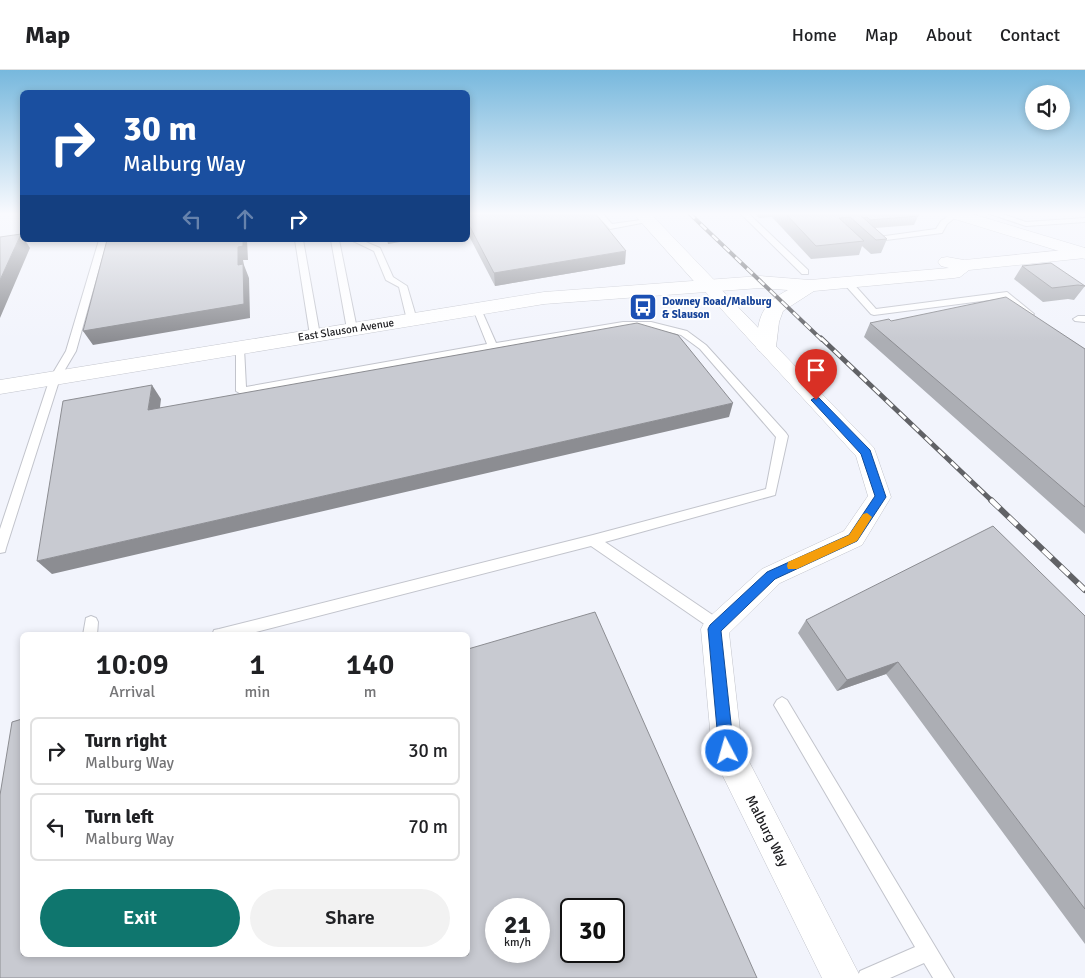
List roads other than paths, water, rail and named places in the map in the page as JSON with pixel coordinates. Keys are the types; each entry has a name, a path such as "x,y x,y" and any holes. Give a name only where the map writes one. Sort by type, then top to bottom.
{"main road":[{"path":"676,255 701,286"},
{"path":"766,347 768,319 773,308 808,279 931,260 964,265 1049,262 1078,255"},
{"path":"808,279 848,283 954,273 964,265"},
{"name":"East Slauson Avenue","path":"0,387 477,309 594,292 808,279"}],"street":[{"path":"701,286 766,347 866,452 880,497 853,538 771,576 718,626"},
{"name":"Malburg Way","path":"718,626 715,629 727,751 842,978"}],"lane":[{"path":"0,548 55,378 71,351 99,255"},
{"path":"302,255 315,335"},
{"path":"337,255 352,329"},
{"path":"379,255 389,278 403,286 412,320"},
{"path":"784,255 808,279"},
{"path":"848,283 874,312 1006,295 1036,319"},
{"path":"477,309 493,346"},
{"path":"231,632 593,540 771,492 782,436 703,347 684,333 651,325 623,325 241,391 239,348"},
{"path":"593,540 718,626"},
{"path":"782,705 944,978"},
{"path":"867,978 928,951"}],"railway":[{"path":"733,255 822,340"},
{"path":"821,338 992,501"},
{"path":"991,500 1085,590"}],"place":[{"name":"Downey Road/Malburg & Slauson","path":"643,307"}]}
